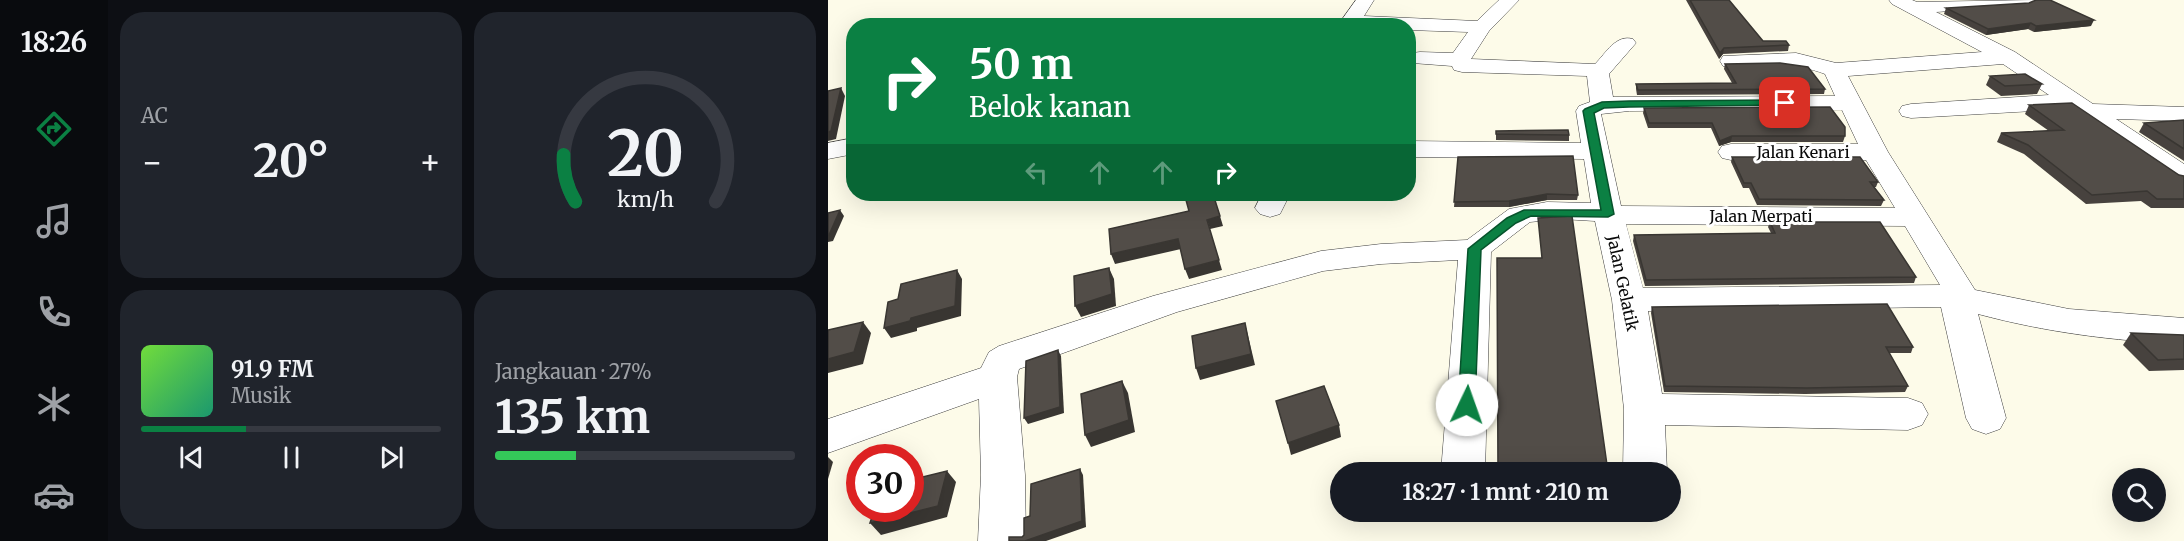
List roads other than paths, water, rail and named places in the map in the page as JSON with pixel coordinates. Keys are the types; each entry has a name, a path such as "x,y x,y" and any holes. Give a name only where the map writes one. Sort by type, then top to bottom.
{"street":[{"path":"1353,18 1365,0"},
{"path":"1459,60 1482,27 1510,0"},
{"path":"1907,4 2026,0"},
{"path":"1907,4 2007,57 2184,176"},
{"path":"1416,24 1482,27"},
{"path":"1600,89 1615,57 1626,43"},
{"path":"1731,61 1804,60 1817,62 1834,70 2007,57"},
{"path":"1420,58 1459,60 1465,65 1580,68 1600,89 1852,103"},
{"path":"1834,70 1875,152 1959,288 1956,296 1986,418"},
{"name":"Jalan Gelatik","path":"1600,89 1588,115 1608,214 1629,300 1644,409 1645,462"},
{"path":"1911,111 2081,106 2184,114"},
{"path":"828,151 846,148"},
{"path":"1416,149 1597,151"},
{"name":"Jalan Kenari","path":"1731,152 1875,152"},
{"name":"Jalan Merpati","path":"1474,249 1512,220 1529,212 1914,217"},
{"path":"1002,541 998,377 1002,362 1022,352 1165,304 1296,267 1349,257 1474,249 1463,462"},
{"path":"1629,300 1956,296 2067,323 2142,330 2184,331"},
{"path":"828,436 998,377"},
{"path":"1644,409 1908,414"}]}
